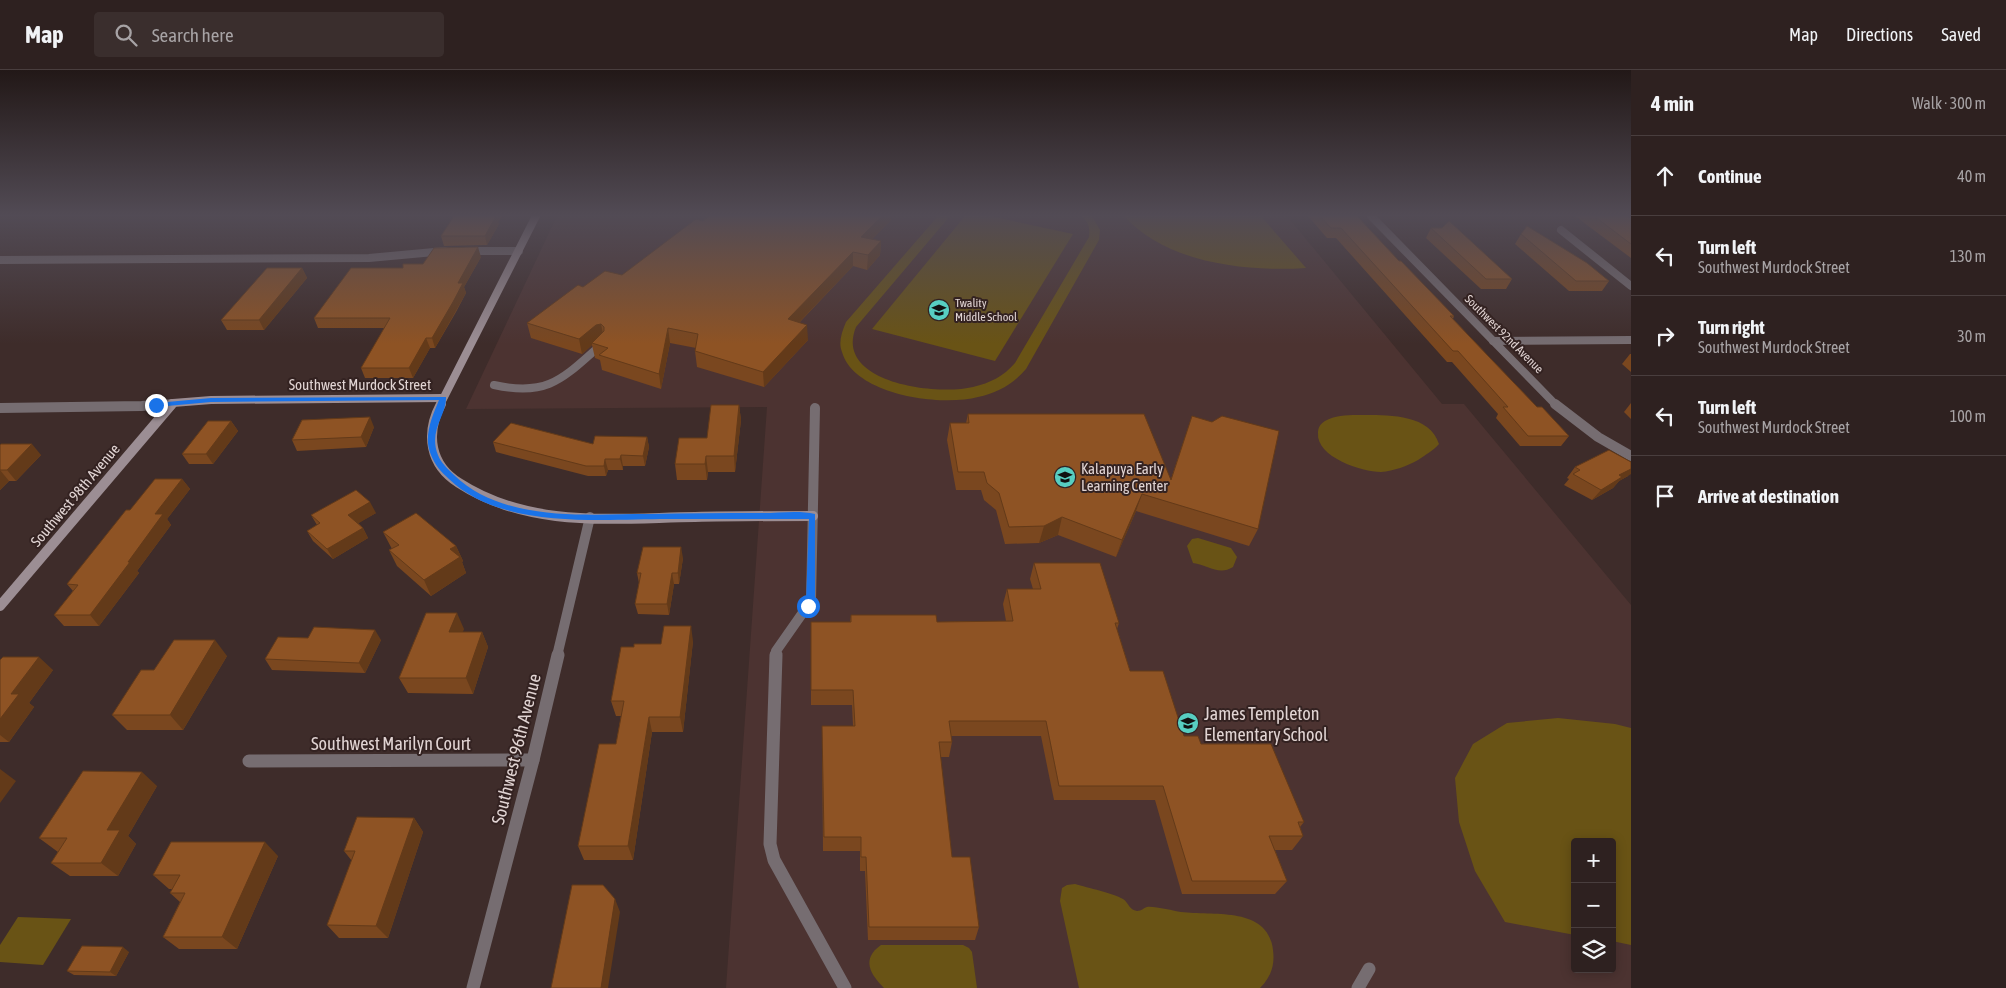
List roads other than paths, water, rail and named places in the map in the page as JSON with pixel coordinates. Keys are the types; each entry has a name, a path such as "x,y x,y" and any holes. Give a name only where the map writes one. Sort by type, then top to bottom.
{"street":[{"path":"0,260 214,259"},
{"path":"443,398 515,259"},
{"name":"Southwest 92nd Avenue","path":"1413,259 1557,406 1598,437 1631,456"},
{"path":"1597,259 1631,286"},
{"path":"1493,341 1631,340"},
{"path":"494,384 509,389 526,391 542,389 554,384 602,344"},
{"name":"Southwest Murdock Street","path":"0,408 142,406 211,400 443,398 438,409 431,439 434,454 449,476 470,492 511,508 547,514 590,517 813,516"},
{"name":"Southwest 98th Avenue","path":"0,606 173,403"},
{"path":"816,408 811,601 776,651 770,844 774,860 846,988"},
{"name":"Southwest 96th Avenue","path":"474,988 533,760 590,517"},
{"name":"Southwest Marilyn Court","path":"248,760 533,760"},
{"path":"1358,988 1369,969"}],"place":[{"name":"Twality Middle School","path":"939,310"},
{"name":"Kalapuya Early Learning Center","path":"1065,477"},
{"name":"James Templeton Elementary School","path":"1188,723"}]}
